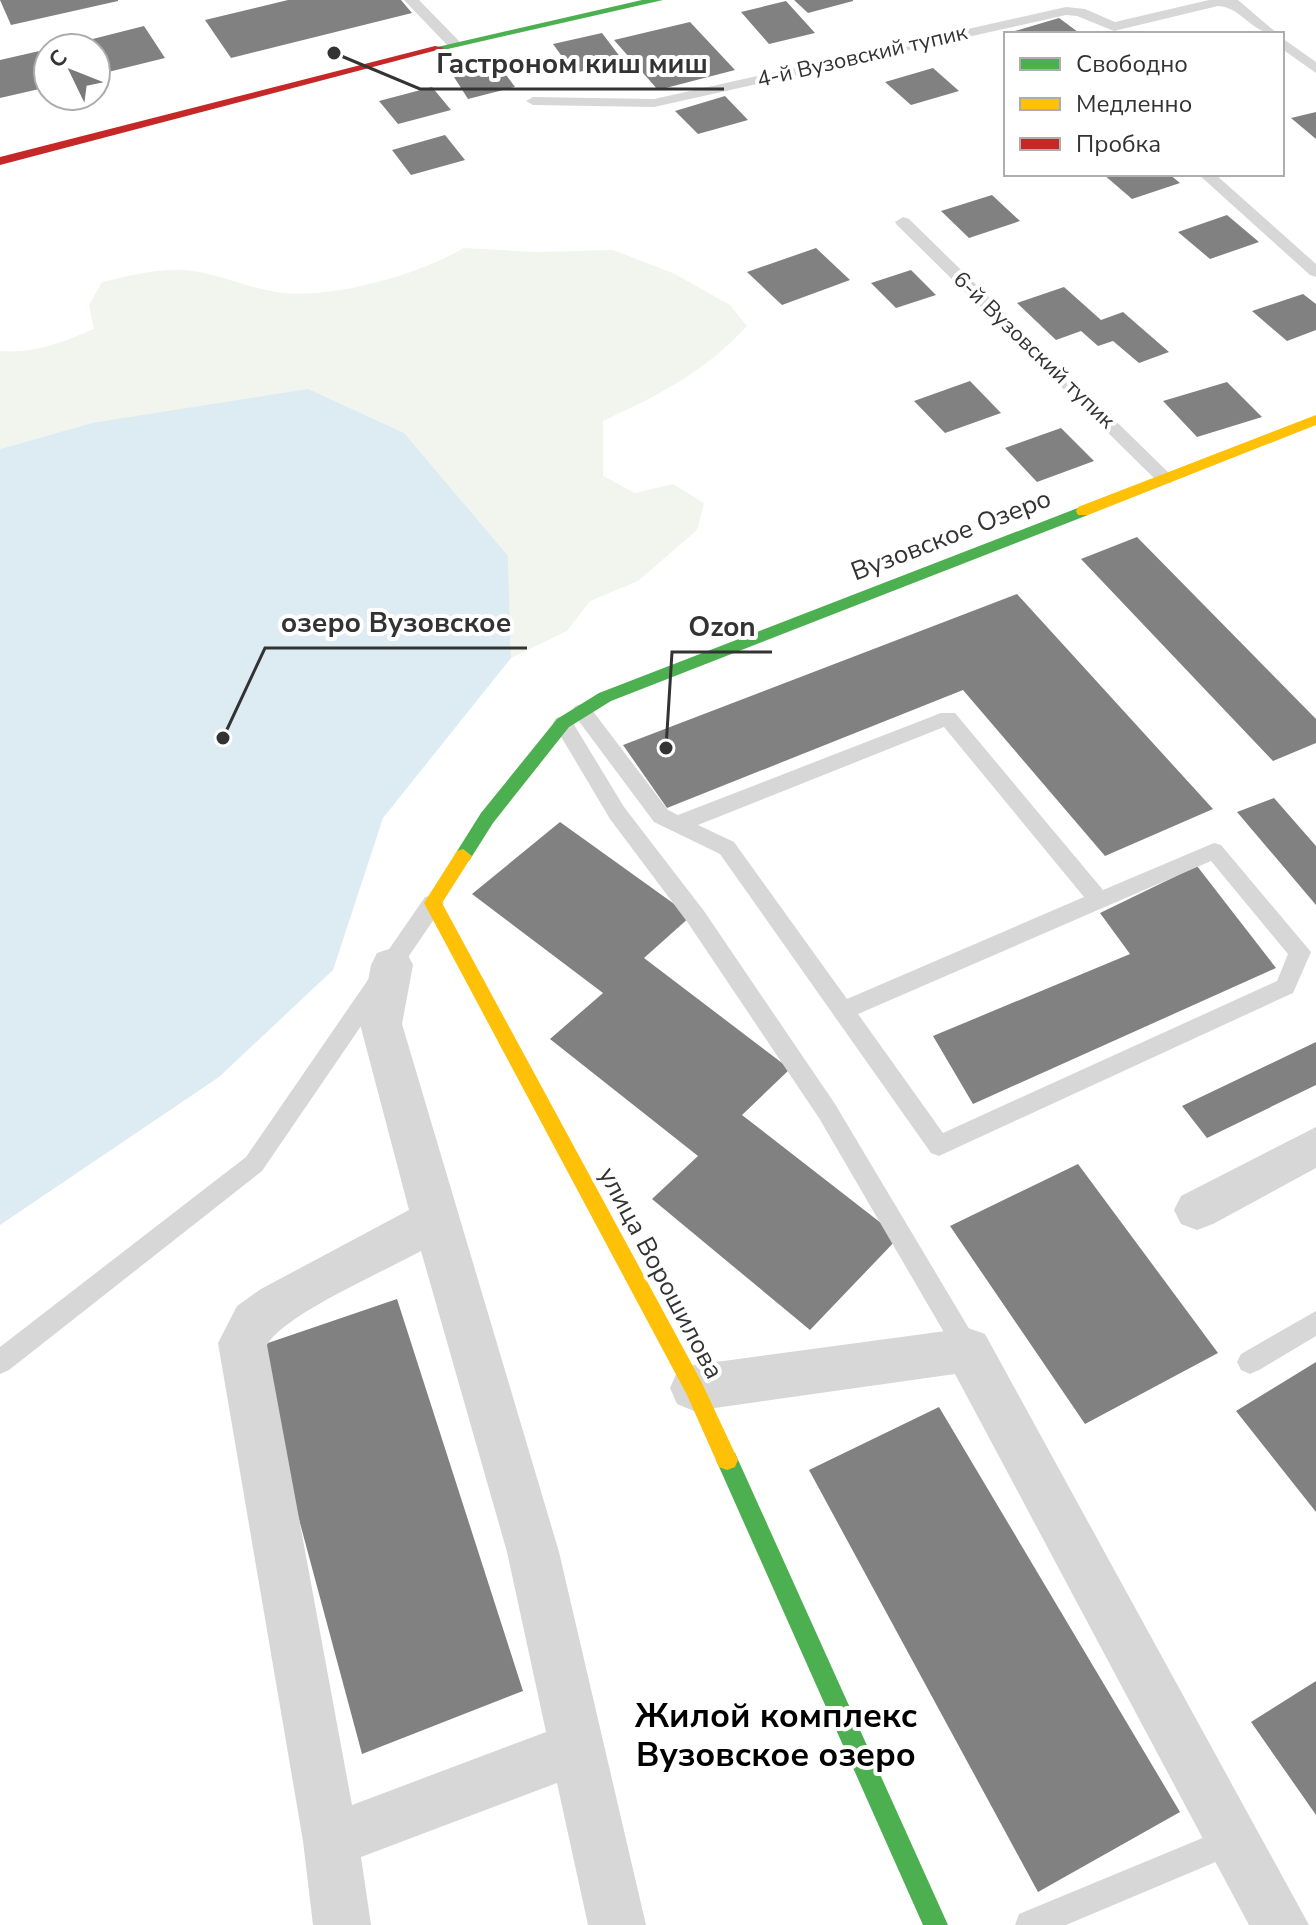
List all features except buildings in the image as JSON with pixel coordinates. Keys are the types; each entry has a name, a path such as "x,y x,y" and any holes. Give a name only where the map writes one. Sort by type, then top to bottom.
{"street":[{"path":"0,159 452,42 639,0"},
{"path":"452,42 657,0"},
{"name":"Вузовское Озеро","path":"572,717 605,697 1316,420"},
{"path":"433,903 487,818 572,717"},
{"name":"улица Ворошилова","path":"433,903 694,1388 936,1925"},
{"path":"392,965 381,1024 533,1552 617,1925"},
{"path":"1197,1210 1316,1146"},
{"path":"342,1925 331,1841 242,1343 254,1322 278,1304 435,1220"},
{"path":"694,1388 968,1350 1280,1925"},
{"path":"331,1841 576,1748"}],"lane":[{"path":"411,0 452,42"},
{"path":"1100,32 1218,2 1233,3 1269,32"},
{"name":"4-й Вузовский тупик","path":"533,101 654,103 1066,11 1080,12 1114,27"},
{"path":"1284,44 1316,69"},
{"path":"1208,176 1316,272"},
{"name":"6-й Вузовский тупик","path":"903,222 1165,479"},
{"path":"572,717 661,816 727,848 939,1146 1285,987 1300,952 1214,851 844,1010"},
{"path":"572,717 617,813 696,917 827,1111 968,1350"},
{"path":"678,824 948,718 1099,900"},
{"path":"0,1362 254,1164 433,903"},
{"path":"1250,1362 1316,1323"},
{"path":"1030,1925 1234,1840"}],"shaded area":[{"path":"464,248 537,252 613,250 675,274 730,305 747,326 697,370 603,421 603,476 635,493 673,484 704,503 697,530 638,581 590,601 567,631 511,658 508,556 92,423 0,449 0,351 37,349 94,329 89,305 102,282 151,272 181,270 206,273 282,293 326,292 400,275"},
{"path":"308,389 404,433 508,556 511,658 383,818 333,970 219,1077 0,1225 0,449 92,423"}],"traffic: fast":[{"path":"439,48 657,0"},
{"path":"463,856 487,818 563,723 605,697 1083,511"},
{"path":"727,1460 936,1925"}],"traffic: slow":[{"path":"1083,511 1316,420"},
{"path":"463,856 433,903 694,1388 727,1460"}],"traffic: jam":[{"path":"0,161 439,48"}],"place":[{"name":"Гастроном киш миш","path":"334,53"},
{"name":"озеро Вузовское","path":"223,738"},
{"name":"Ozon","path":"666,748"}],"district":[{"name":"Жилой комплекс Вузовское озеро","path":"776,1736"}]}
